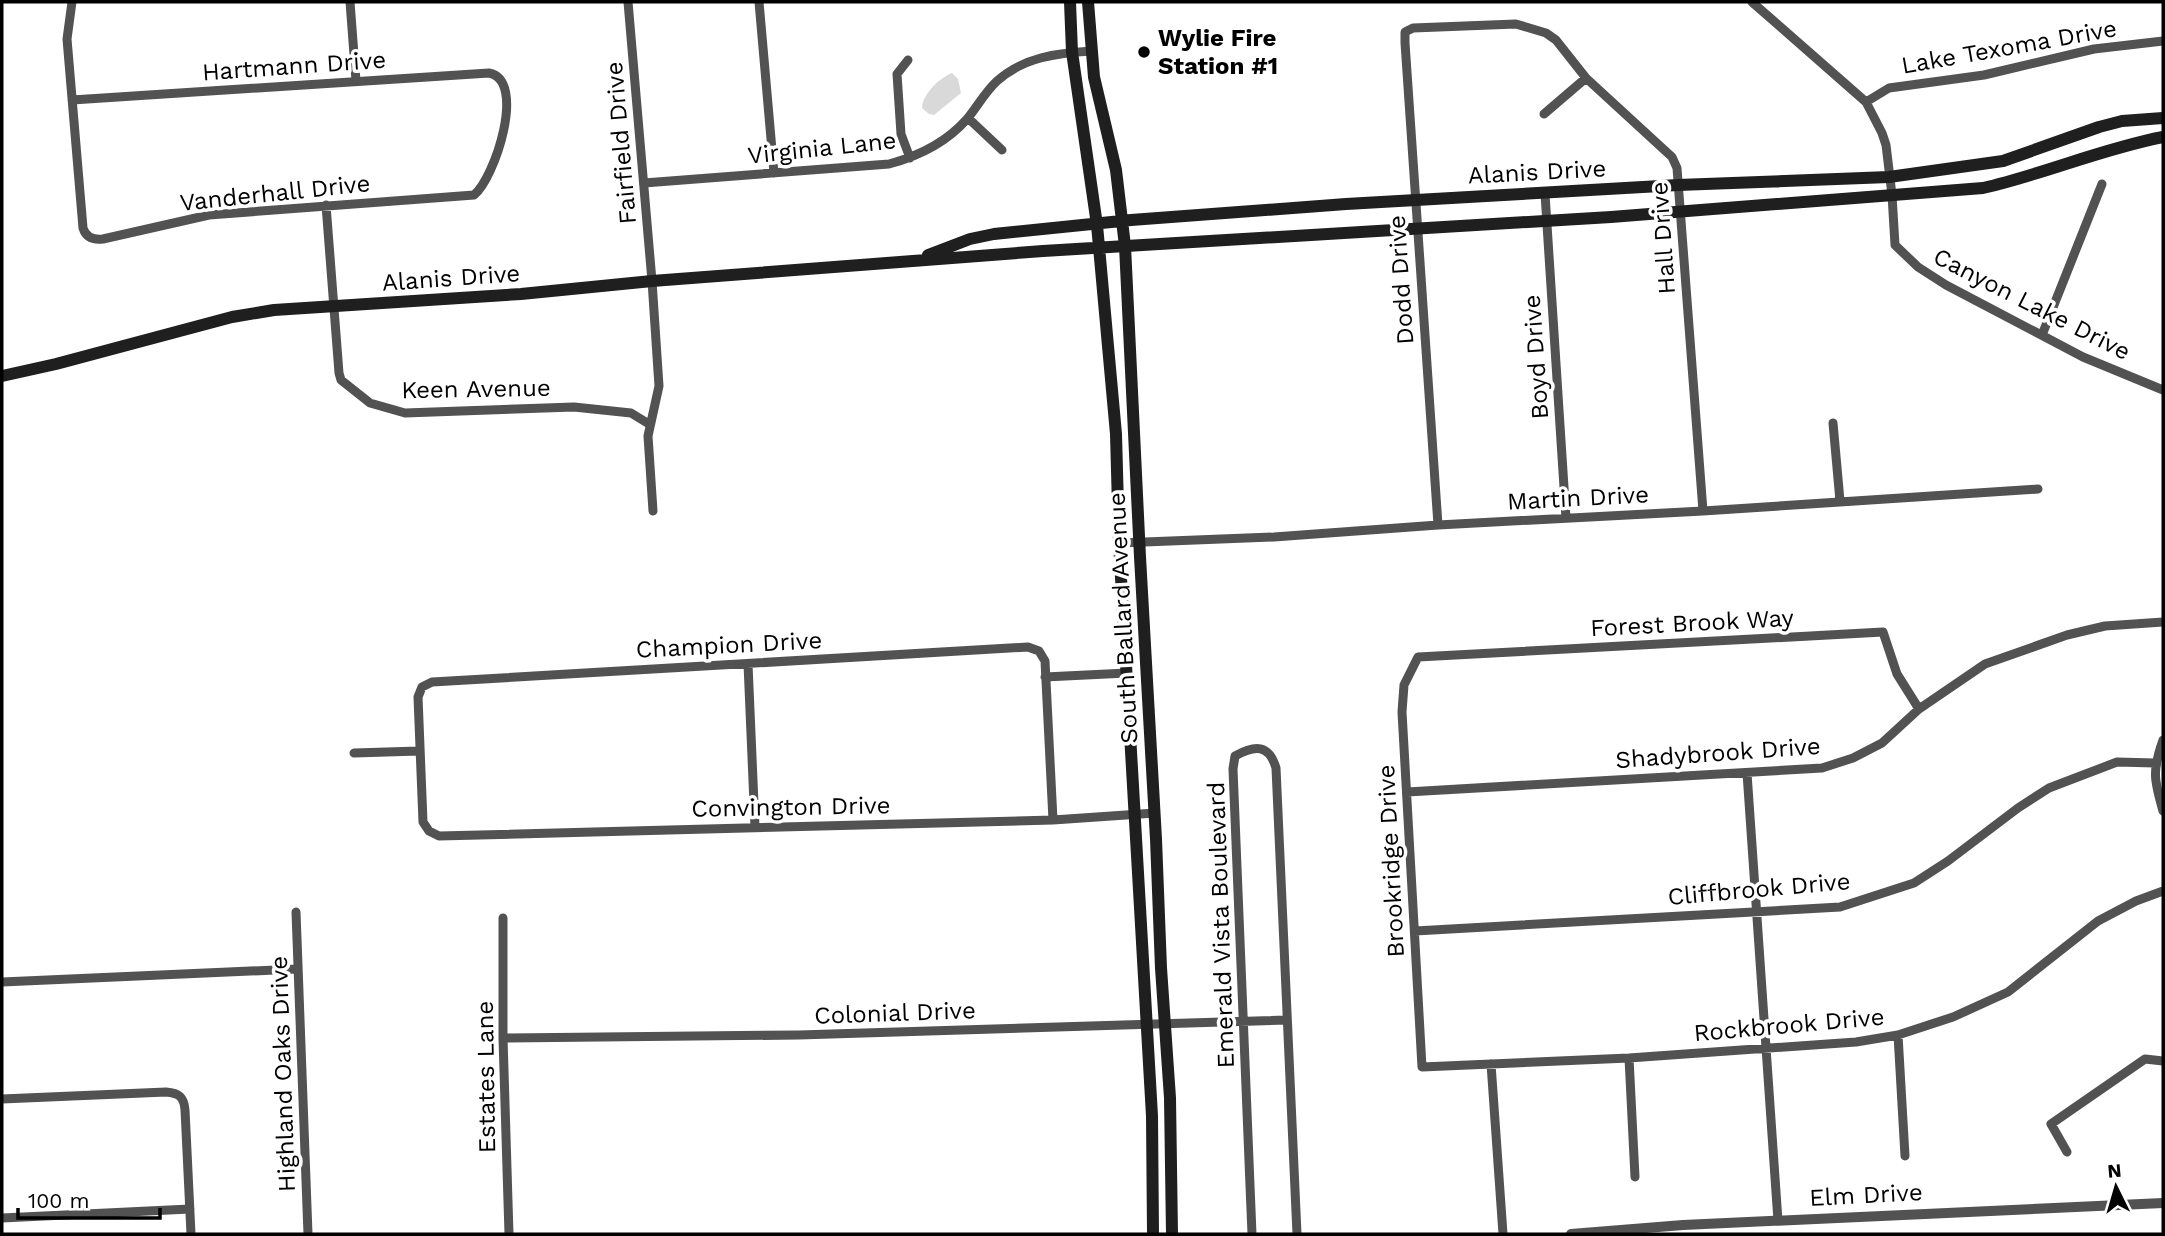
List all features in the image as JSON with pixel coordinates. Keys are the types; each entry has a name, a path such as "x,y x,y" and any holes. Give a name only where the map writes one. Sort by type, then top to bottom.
{"main road":[{"name":"South Ballard Avenue","path":"1070,2 1072,52 1097,225 1116,434 1119,543 1152,1116 1153,1234"},
{"name":"South Ballard Avenue","path":"1088,2 1094,76 1116,170 1125,246 1170,1098 1172,1234"},
{"name":"Alanis Drive","path":"911,261 970,239 994,234 1097,225 1123,220 1678,185 1889,177 2003,161 2099,127 2122,121 2163,118"},
{"name":"Alanis Drive","path":"2,376 232,317 274,310 520,294 911,261 1680,211 1983,188 2027,177 2123,144 2163,137"}],"street":[{"path":"72,2 68,39 72,100"},
{"path":"350,2 356,81"},
{"name":"Fairfield Drive","path":"628,2 659,386 648,436 653,511"},
{"path":"760,2 774,173"},
{"name":"Canyon Lake Drive","path":"1752,2 1866,102 1882,133 1892,195 1895,245 1918,267 1946,285 2083,357 2163,390"},
{"name":"Hall Drive","path":"1405,33 1413,29 1516,24 1532,27 1556,40 1586,78 1672,157 1677,168 1703,511"},
{"name":"Dodd Drive","path":"1405,33 1438,525"},
{"name":"Lake Texoma Drive","path":"1866,102 1889,88 1984,75 2094,49 2163,41"},
{"name":"Virginia Lane","path":"644,183 889,164 910,158 953,134 997,81 1016,68 1038,58 1092,51"},
{"path":"908,61 897,74 901,134 910,158"},
{"name":"Hartmann Drive","path":"72,100 489,72 502,80 505,118 499,149 478,192 467,196"},
{"path":"1544,114 1586,78"},
{"name":"Vanderhall Drive","path":"72,100 83,228 89,237 103,239 209,215 467,196"},
{"path":"968,118 1002,150"},
{"path":"2042,335 2102,184"},
{"name":"Boyd Drive","path":"1545,194 1566,518"},
{"name":"Keen Avenue","path":"326,205 341,380 370,403 405,413 574,407 631,413 649,424"},
{"path":"1833,423 1840,501"},
{"name":"Martin Drive","path":"1119,543 1274,537 2038,489"},
{"name":"Shadybrook Drive","path":"1407,792 1822,768 1853,758 1882,743 1919,709 1985,664 2067,635 2105,626 2163,622"},
{"name":"Forest Brook Way","path":"1418,657 1883,632 1897,674 1919,709"},
{"name":"Champion Drive","path":"419,751 418,697 422,687 432,682 1028,647 1039,651 1045,661 1045,677"},
{"name":"Brookridge Drive","path":"1418,657 1404,685 1402,712 1422,1067"},
{"path":"748,664 755,828"},
{"path":"1053,820 1045,677 1127,673"},
{"path":"2163,740 2155,763 2157,789 2163,811"},
{"name":"Emerald Vista Boulevard","path":"1252,1234 1233,769 1236,756 1248,749 1261,748 1272,756 1276,768 1297,1234"},
{"path":"354,753 419,751"},
{"name":"Convington Drive","path":"419,751 423,822 429,831 439,836 1053,820 1155,813"},
{"name":"Cliffbrook Drive","path":"1415,931 1840,906 1914,883 2049,788 2117,762 2155,763"},
{"path":"1747,774 1778,1221"},
{"name":"Rockbrook Drive","path":"1422,1067 1766,1049 1856,1042 1898,1035 1953,1017 2008,992 2098,921 2136,901 2163,891"},
{"name":"Highland Oaks Drive","path":"296,912 309,1234"},
{"name":"Estates Lane","path":"503,918 503,1038 509,1234"},
{"path":"2,982 297,969"},
{"name":"Colonial Drive","path":"503,1038 799,1035 1165,1026 1244,1020 1287,1020"},
{"path":"1898,1035 1905,1156"},
{"path":"1629,1058 1635,1177"},
{"path":"2067,1152 2051,1124 2145,1059 2163,1061"},
{"path":"1491,1064 1503,1234"},
{"path":"2,1099 166,1092 179,1095 184,1100 185,1110 191,1234"},
{"name":"Elm Drive","path":"1571,1234 1778,1221 2163,1203"},
{"path":"2,1218 190,1209"}],"shaded area":[{"path":"952,73 958,79 961,93 934,115 929,114 922,108 925,98 937,83"}],"place":[{"name":"Wylie Fire Station #1","path":"1144,52"}]}
